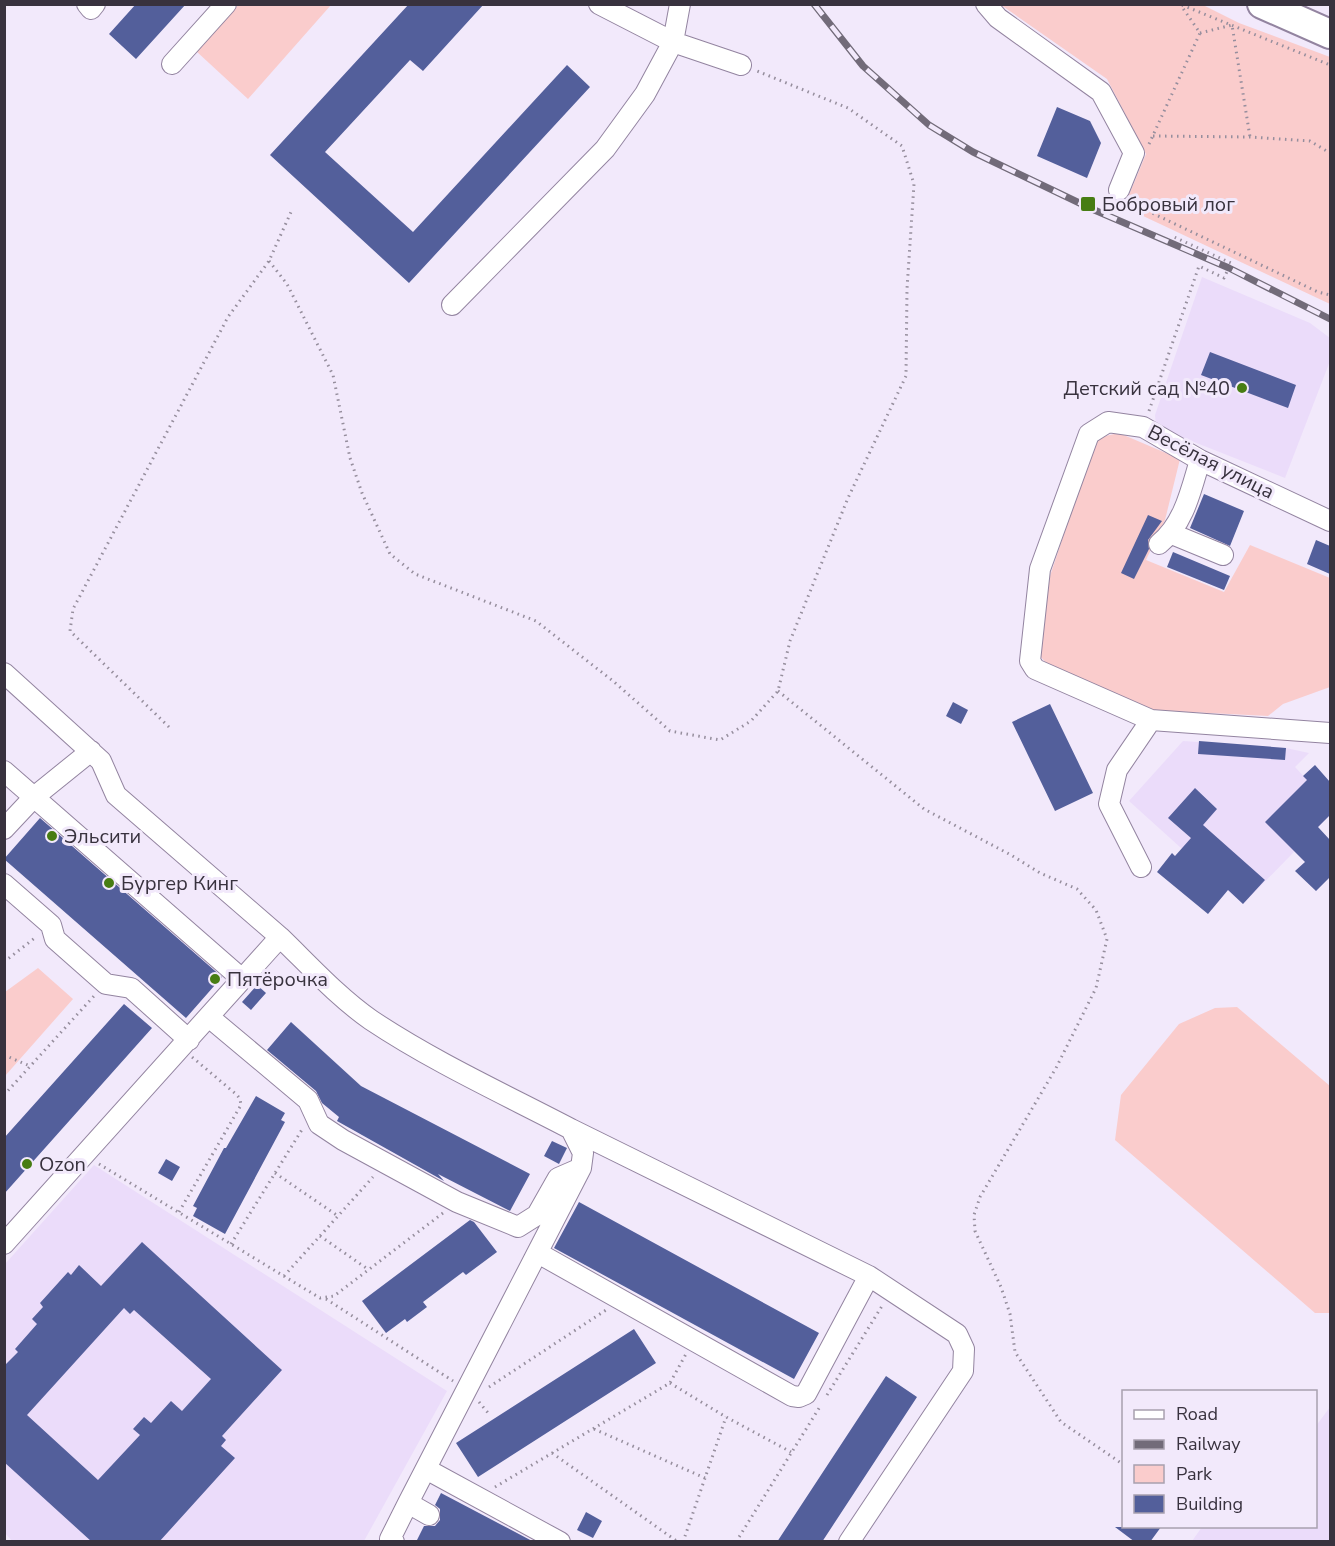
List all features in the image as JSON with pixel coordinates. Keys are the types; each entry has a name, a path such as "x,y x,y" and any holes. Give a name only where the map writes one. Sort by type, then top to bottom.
{"highway":[{"path":"1262,4 1330,34"}],"street":[{"path":"87,4 91,9 95,4"},
{"path":"172,64 226,4"},
{"path":"599,4 673,42 741,65"},
{"path":"452,305 605,149 645,94 673,42 680,4"},
{"path":"986,4 998,18 1101,92 1134,153 1119,190"},
{"name":"Весёлая улица","path":"1330,521 1200,460 1143,427 1108,422 1089,434 1040,569 1029,661 1035,669 1151,720 1330,733"},
{"path":"1200,460 1189,496 1166,539 1223,555"},
{"path":"4,673 96,756 117,795 370,1019 417,1048 571,1129 869,1276 957,1334 964,1349 963,1371 849,1542"},
{"path":"1141,867 1109,804 1117,770 1151,720"},
{"path":"4,829 34,797 96,756"},
{"path":"4,771 242,979"},
{"path":"4,884 51,926 54,939 106,984 131,988 185,1044"},
{"path":"4,1244 280,937"},
{"path":"208,1017 308,1100 319,1124 457,1202 518,1227 537,1215 558,1178 581,1168"},
{"path":"394,1542 390,1539 426,1469 476,1389 538,1253 581,1168 583,1153 571,1129"},
{"path":"538,1253 792,1396 799,1397 806,1394 869,1276"},
{"path":"426,1469 560,1542"},
{"path":"408,1503 429,1515"}],"path":[{"path":"1180,4 1330,65"},
{"path":"1180,4 1200,33"},
{"path":"1200,33 1232,25"},
{"path":"1232,25 1250,137"},
{"path":"1148,147 1200,33"},
{"path":"269,261 287,284 333,375 350,458 390,554 415,574 536,621 613,681 669,731 720,740 751,721 778,691 790,641 848,498 906,376 907,289 914,184 902,146 848,108 741,65"},
{"path":"1152,136 1250,137 1310,141 1330,153"},
{"path":"1119,190 1129,202 1318,292 1330,295"},
{"path":"169,727 70,631 73,609 228,317 269,261 291,212"},
{"path":"1143,427 1199,267 1224,278 1231,263 1174,237"},
{"path":"778,691 924,808 1040,873 1077,889 1096,910 1107,939 1096,988 1056,1068 980,1197 974,1215 975,1231 1001,1287 1010,1314 1015,1352 1061,1422 1122,1465"},
{"path":"4,962 51,926"},
{"path":"4,1095 106,984"},
{"path":"179,1212 241,1105 237,1095 185,1044"},
{"path":"4,1055 30,1066"},
{"path":"231,1244 314,1112"},
{"path":"85,1155 320,1298 326,1299 476,1389 621,1300"},
{"path":"284,1276 385,1163"},
{"path":"275,1173 338,1216"},
{"path":"326,1299 334,1296 457,1202"},
{"path":"320,1236 369,1270"},
{"path":"736,1542 892,1291"},
{"path":"478,1497 670,1383 693,1340"},
{"path":"670,1383 726,1417 792,1452"},
{"path":"683,1542 726,1417"},
{"path":"593,1429 705,1478"},
{"path":"552,1453 678,1542"}],"shaded area":[{"name":"Детский сад №40","path":"1202,277 1310,323 1330,338 1330,361 1285,478 1156,427 1155,415"},
{"path":"1183,741 1286,748 1309,753 1295,767 1330,804 1330,815 1243,904 1129,801"},
{"path":"94,1165 447,1391 364,1541 13,1542 5,1533 5,1264"},
{"path":"1330,1407 1330,1541 1192,1541 1201,1528 1317,1528 1317,1425"}],"green space":[{"path":"238,5 331,5 248,99 196,51"},
{"path":"1001,5 1203,5 1239,23 1330,57 1330,304 1124,207 1146,154 1107,79"},
{"path":"1119,433 1180,459 1165,520 1146,560 1224,592 1250,545 1330,578 1330,687 1283,704 1268,716 1150,710 1050,667 1039,655 1050,576 1096,438"},
{"path":"38,968 73,999 5,1076 5,992"},
{"path":"1237,1007 1330,1086 1330,1313 1315,1313 1115,1140 1121,1095 1179,1024 1215,1008"}],"building":[{"path":"136,4 186,4 136,59 109,34"},
{"path":"409,4 484,4 423,71 410,60 325,152 413,232 567,65 590,87 409,283 270,155"},
{"path":"1057,107 1090,121 1101,143 1087,178 1037,156"},
{"path":"1210,352 1296,385 1288,408 1201,375"},
{"path":"1204,494 1244,511 1230,546 1190,528"},
{"path":"1148,515 1162,521 1148,540 1149,549 1134,579 1121,573"},
{"path":"1316,540 1330,546 1330,574 1307,564"},
{"path":"1173,552 1230,576 1224,590 1167,567"},
{"path":"953,702 968,710 961,724 946,716"},
{"path":"1050,704 1093,793 1055,811 1012,722"},
{"path":"1199,741 1286,748 1285,760 1198,754"},
{"path":"1315,765 1330,782 1330,815 1318,827 1330,840 1330,877 1316,891 1295,871 1305,862 1265,822 1307,780 1303,776"},
{"path":"1195,788 1217,809 1203,825 1265,880 1243,904 1228,890 1208,914 1157,872 1172,853 1175,856 1191,838 1168,818"},
{"path":"40,818 222,977 186,1018 4,859"},
{"path":"257,985 266,993 251,1010 242,1002"},
{"path":"124,1004 152,1028 4,1194 4,1138"},
{"path":"291,1022 361,1086 530,1174 510,1211 438,1174 444,1181 337,1121 339,1117 322,1103 316,1091 267,1050"},
{"path":"256,1096 285,1113 281,1120 285,1122 225,1234 193,1216 197,1208 193,1206 224,1148"},
{"path":"552,1141 567,1148 559,1164 544,1156"},
{"path":"166,1159 180,1167 172,1181 158,1173"},
{"path":"579,1202 819,1333 794,1379 554,1248"},
{"path":"470,1220 497,1252 466,1275 463,1272 423,1302 427,1307 407,1322 405,1319 386,1333 362,1301"},
{"path":"142,1242 282,1370 222,1436 226,1440 221,1446 235,1458 159,1542 92,1542 4,1462 4,1366 18,1352 15,1349 37,1324 32,1319 43,1307 40,1303 68,1272 71,1275 79,1265 101,1286","holes":["124,1308 130,1314 134,1310 211,1379 182,1411 171,1401 151,1423 144,1417 133,1429 140,1435 98,1480 27,1415"]},
{"path":"634,1329 656,1363 478,1477 456,1443"},
{"path":"886,1376 917,1397 822,1542 777,1542"},
{"path":"441,1493 534,1542 416,1542 424,1526 435,1526 440,1520 440,1509 435,1505"},
{"path":"586,1512 602,1521 593,1538 577,1530"},
{"path":"1115,1527 1160,1528 1150,1542 1135,1542"}],"railway":[{"path":"814,4 863,66 929,125 973,152 1092,209 1229,268 1330,319"}],"place":[{"name":"Бобровый лог","path":"1088,204"},
{"name":"Детский сад №40","path":"1242,388"},
{"name":"Эльсити","path":"52,836"},
{"name":"Бургер Кинг","path":"109,883"},
{"name":"Пятёрочка","path":"215,979"},
{"name":"Ozon","path":"27,1164"}]}
